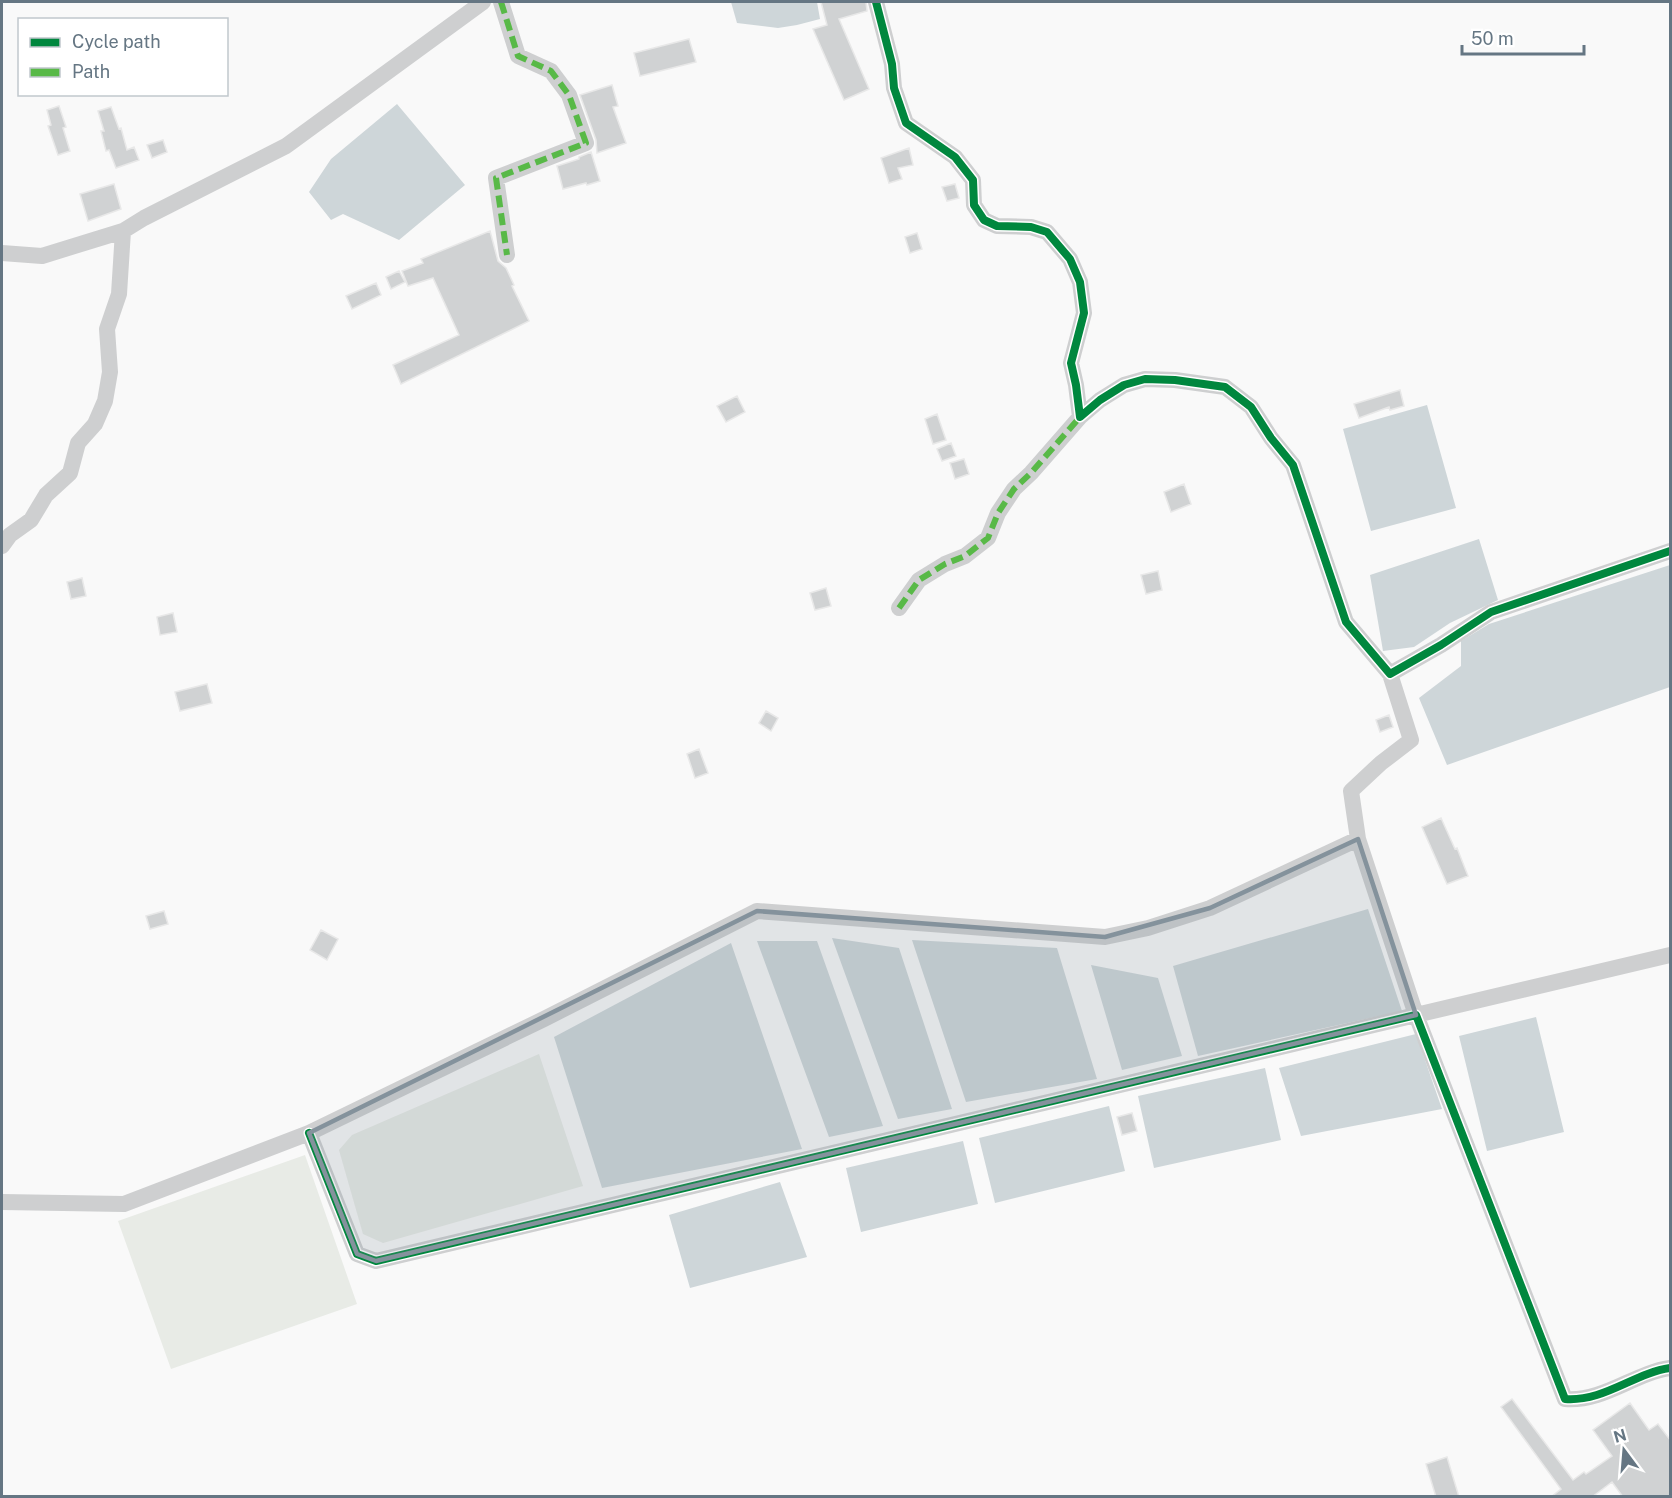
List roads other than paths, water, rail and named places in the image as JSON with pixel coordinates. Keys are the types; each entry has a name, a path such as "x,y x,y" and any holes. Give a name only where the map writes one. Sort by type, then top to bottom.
{"street":[{"path":"2,253 42,256 123,231 286,146 483,2"},
{"path":"501,2 518,56 551,71 569,94 586,143 496,178 507,255"},
{"path":"876,2 888,43 894,88 906,123 955,157 973,180 974,205 984,220 997,226 1031,227 1047,232 1070,259 1080,282 1084,313 1071,363 1080,417"},
{"path":"2,546 10,535 31,520 46,495 70,473 78,443 95,424 105,401 110,372 107,329 119,294 123,231"},
{"path":"899,608 919,580 945,564 965,556 988,538 998,513 1014,489 1080,417 1100,400 1124,385 1145,379 1175,380 1225,387 1251,407 1271,438 1293,465 1346,622 1390,674 1411,741 1381,763 1351,791 1358,839 1416,1015 1565,1399 1582,1400 1618,1388 1661,1369 1671,1368"},
{"path":"1390,674 1441,645 1491,612 1671,551"},
{"path":"2,1202 124,1204 309,1132 544,1019 758,911 1105,937 1148,928 1210,908 1358,839"},
{"path":"309,1132 357,1254 376,1261 1671,956"}]}
